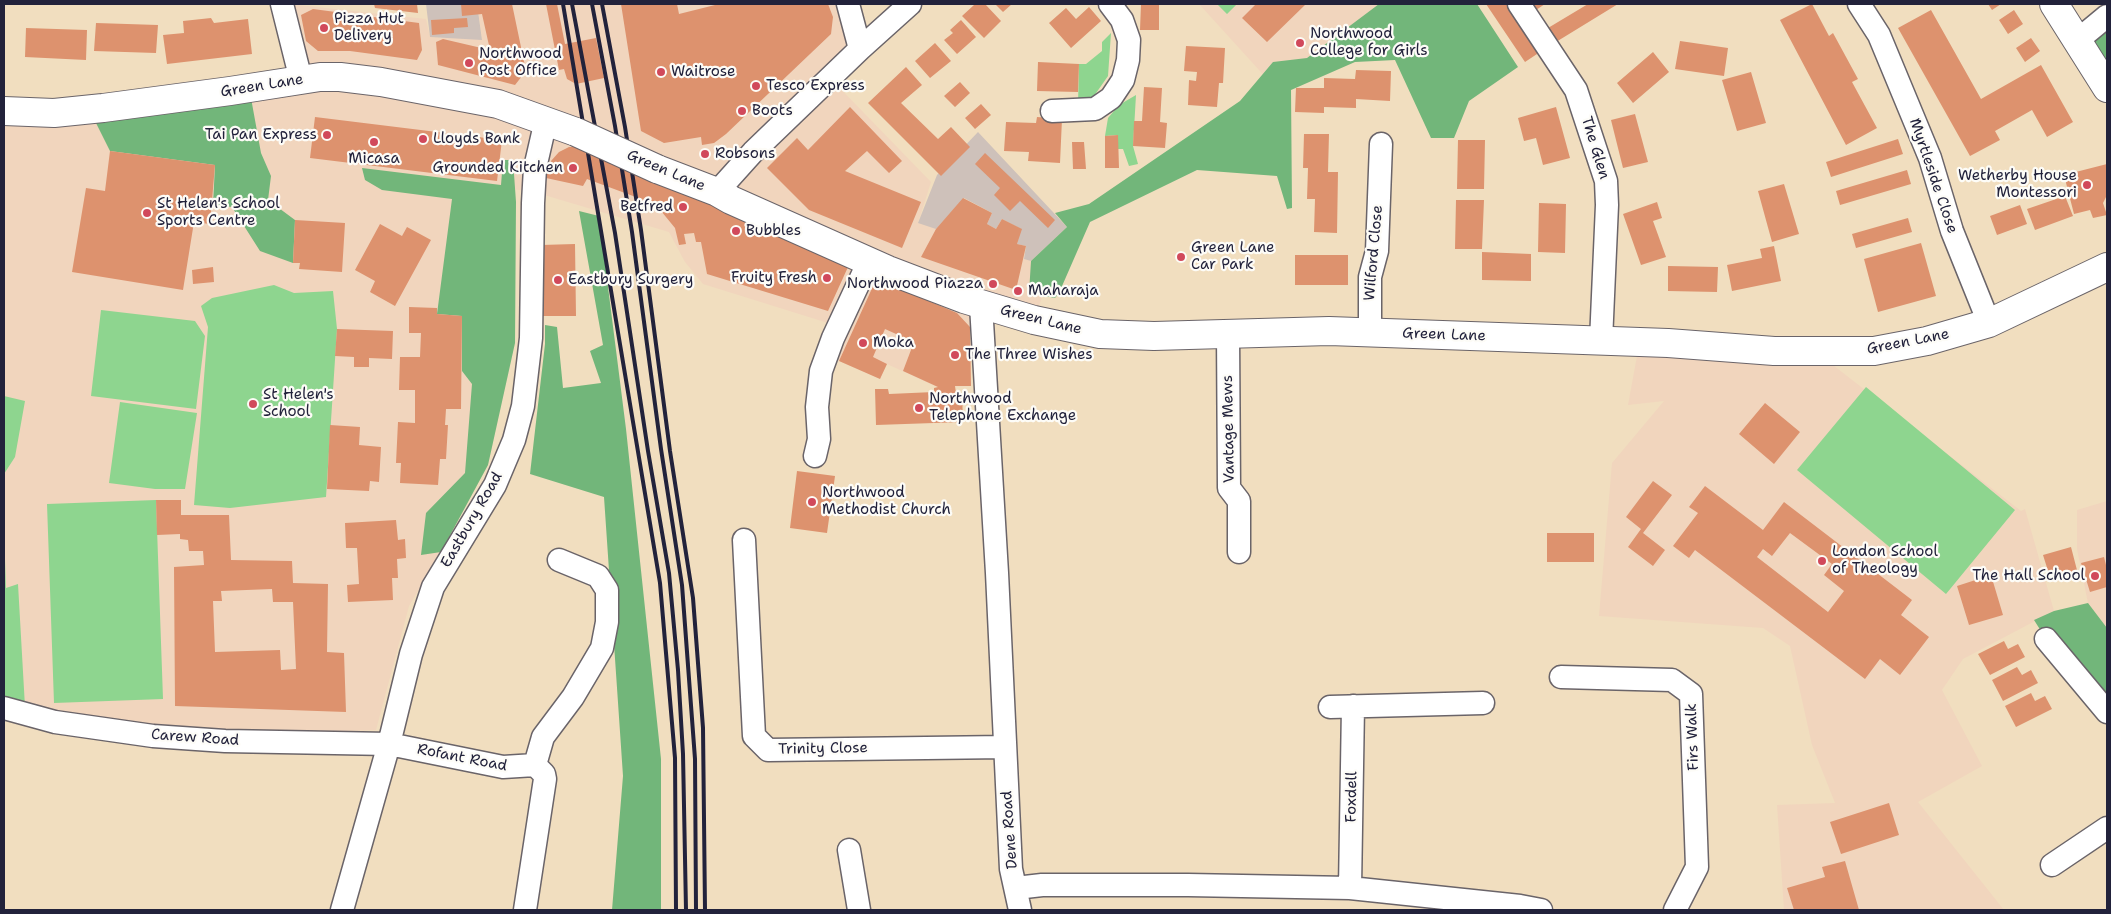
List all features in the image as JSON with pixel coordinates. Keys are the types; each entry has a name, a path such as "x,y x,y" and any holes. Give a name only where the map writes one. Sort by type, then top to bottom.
{"main road":[{"path":"2054,4 2107,88"},
{"name":"Green Lane","path":"4,111 54,113 103,108 320,76 381,82 498,104 576,132 657,169 717,192 868,260 981,305 1034,320 1100,334 1154,336 1329,331 1668,343 1774,351 1874,351 1926,341 1989,323 2107,267"}],"street":[{"path":"282,4 301,80"},
{"path":"848,4 860,49"},
{"path":"717,192 753,152 860,49 910,4"},
{"path":"1052,112 1095,109 1111,98 1123,80 1128,60 1129,40 1122,20 1110,4"},
{"name":"The Glen","path":"1519,4 1576,90 1606,181 1607,204 1601,341"},
{"name":"Myrtleside Close","path":"1859,4 1879,35 1930,158 1952,230 1989,323"},
{"path":"2078,40 2107,16"},
{"name":"Eastbury Road","path":"342,910 389,744 411,654 434,587 495,485 514,440 523,406 531,338 535,168 546,120"},
{"name":"Wilford Close","path":"1370,333 1370,277 1377,250 1381,144"},
{"path":"815,456 819,439 817,407 821,371 833,338 868,260"},
{"name":"Dene Road","path":"981,305 997,573 1011,870 1016,888 1042,886 1188,885 1350,888 1520,906 1541,910"},
{"name":"Vantage Mews","path":"1228,333 1229,488 1239,502 1238,552"},
{"name":"Trinity Close","path":"744,540 754,736 768,750 1005,747"},
{"path":"525,910 545,779 544,774 535,765 543,737 573,697 602,648 607,622 607,590 598,576 559,560"},
{"path":"2046,639 2107,712"},
{"name":"Firs Walk","path":"1561,677 1672,680 1692,694 1697,867 1675,910"},
{"path":"1330,707 1483,704"},
{"name":"Foxdell","path":"1350,888 1353,706"},
{"name":"Carew Road","path":"4,708 55,722 153,736 225,741 389,744"},
{"name":"Rofant Road","path":"389,744 503,767 535,765"},
{"path":"2052,865 2107,828"},
{"path":"849,850 859,910"},
{"path":"1016,888 1020,910"}],"shaded area":[{"name":"St Helen's School","path":"289,4 426,19 430,37 482,39 477,4 848,4 860,49 830,78 931,182 918,223 963,198 1022,229 1026,246 1024,259 1053,266 1034,320 970,316 971,386 937,387 887,364 880,379 839,361 828,323 703,284 685,262 669,232 534,192 342,166 515,193 515,343 488,465 441,552 409,606 376,730 225,735 170,731 4,701 4,120 294,92"},
{"path":"426,4 477,4 482,40 430,37"},
{"name":"Northwood College for Girls","path":"1199,4 1418,4 1269,81"},
{"path":"978,132 1067,227 1031,261 1024,259 1026,246 1017,244 1021,229 1002,219 996,229 987,224 992,213 964,198 936,229 918,223 937,175"},
{"name":"London School of Theology","path":"1637,356 1829,362 2021,511 2025,509 2054,611 1963,659 1942,690 1982,766 1918,802 2004,910 1784,910 1777,805 1835,803 1812,745 1790,646 1763,628 1599,616 1612,463 1664,401 1628,405"},
{"name":"The Hall School","path":"2107,501 2107,628 2088,603 2077,549 2077,510"}],"green space":[{"path":"1217,4 1237,4 1227,14"},
{"path":"1379,4 1477,4 1518,67 1469,101 1454,138 1431,138 1395,60 1355,62 1291,90 1292,208 1287,209 1277,176 1197,170 1090,222 1059,293 1055,298 1029,293 1031,261 1067,227 1055,213 1089,204 1240,101 1273,62 1307,58"},
{"path":"2107,20 2107,77 2090,52 2091,33"},
{"path":"1111,33 1108,76 1094,96 1083,104 1078,105 1079,64 1086,64 1102,51 1102,42"},
{"path":"1136,95 1133,146 1138,164 1129,166 1123,149 1118,149 1118,135 1105,136 1108,118 1119,105"},
{"path":"251,98 261,153 271,176 268,200 295,220 293,263 260,251 232,207 213,205 215,165 110,151 94,119"},
{"path":"503,160 513,160 516,202 515,343 488,465 441,552 421,555 426,513 465,473 472,384 462,371 462,316 437,314 452,199 382,190 365,180 362,168 501,185"},
{"path":"579,211 599,216 626,429 661,759 661,910 612,910 623,776 604,497 530,474 545,344 545,325 557,327 563,388 601,383 590,351 603,345"},
{"path":"274,285 294,293 333,291 337,329 326,497 230,508 194,505 208,327 201,306 212,298"},
{"path":"101,310 195,321 205,336 196,409 91,396"},
{"path":"1866,387 2015,510 1946,594 1797,470"},
{"path":"4,396 25,401 15,457 4,474"},
{"path":"120,402 197,413 185,489 155,489 109,483"},
{"path":"156,500 163,699 54,703 47,504"},
{"path":"4,530 6,588 18,584 25,707 4,701"},
{"path":"2088,603 2107,628 2107,712 2046,639 2034,620 2054,611"}],"building":[{"path":"374,4 417,4 418,13 375,8"},
{"path":"461,4 512,4 526,71 515,85 438,65 436,42 443,39 490,50 482,14 462,16"},
{"path":"546,4 557,4 565,44 596,38 604,78 576,84 567,79 564,69 559,70"},
{"path":"621,4 677,4 679,14 719,4 828,4 833,17 831,34 726,134 714,143 702,145 701,137 664,143 641,131"},
{"path":"972,4 985,4 1001,21 984,38 962,16 974,5"},
{"path":"995,4 1012,4 1003,12"},
{"path":"1141,4 1159,4 1159,30 1140,30"},
{"path":"1256,4 1306,4 1267,42 1242,18"},
{"path":"1486,4 1508,4 1540,52 1525,62"},
{"path":"1527,4 1545,4 1533,12"},
{"path":"1588,4 1618,4 1556,42 1548,28"},
{"path":"1812,4 1829,36 1833,33 1858,79 1852,82 1877,128 1846,145 1780,20"},
{"path":"1988,4 2001,4 1992,10"},
{"path":"1089,7 1101,21 1071,48 1049,23 1066,8 1076,19"},
{"path":"313,9 419,23 422,50 417,60 350,51 318,51 306,41 301,15"},
{"path":"1931,10 1981,99 2041,65 2073,122 2047,137 2032,110 1995,131 2000,140 1970,156 1898,28"},
{"path":"2014,10 2023,24 2008,34 1999,20"},
{"path":"211,18 214,23 248,19 252,54 167,64 163,35 184,33 183,21"},
{"path":"467,18 468,27 454,28 454,33 432,35 431,20"},
{"path":"961,20 976,37 957,54 944,40 953,33 950,30"},
{"path":"96,23 158,25 156,53 94,51"},
{"path":"26,28 87,30 86,60 25,57"},
{"path":"2031,38 2040,51 2025,62 2016,48"},
{"path":"1680,41 1728,48 1724,76 1675,69"},
{"path":"935,43 951,61 930,78 915,61"},
{"path":"1186,46 1225,48 1223,83 1219,83 1217,107 1188,105 1189,80 1196,81 1197,72 1184,71"},
{"path":"1653,52 1669,72 1633,103 1617,83"},
{"path":"1038,62 1079,64 1078,92 1037,91"},
{"path":"906,67 922,85 901,103 938,139 951,127 970,147 941,176 868,103"},
{"path":"1356,70 1391,71 1390,101 1356,99 1356,108 1324,107 1324,113 1295,112 1296,88 1324,88 1324,78 1355,79"},
{"path":"1751,72 1766,123 1737,131 1722,80"},
{"path":"960,82 970,93 955,107 944,96"},
{"path":"1144,87 1162,88 1160,122 1167,123 1165,148 1133,146 1134,121 1142,121"},
{"path":"981,104 991,115 975,129 965,118"},
{"path":"850,107 902,161 889,173 867,151 845,171 921,202 902,248 809,210 767,168 797,138 808,150"},
{"path":"1556,107 1570,158 1543,165 1536,138 1524,141 1518,118"},
{"path":"1635,114 1648,162 1623,168 1611,120"},
{"path":"315,117 502,140 497,181 310,158"},
{"path":"1037,117 1062,119 1060,163 1028,161 1029,152 1004,151 1006,122 1036,123"},
{"path":"1304,134 1329,134 1328,172 1338,172 1337,233 1314,232 1315,199 1307,199 1308,168 1303,168"},
{"path":"1118,135 1119,168 1105,168 1105,136"},
{"path":"1898,139 1903,154 1831,177 1826,162"},
{"path":"1458,140 1485,140 1484,189 1457,189"},
{"path":"1072,142 1084,142 1086,169 1073,169"},
{"path":"569,147 583,147 848,267 828,311 707,274 701,242 696,242 694,233 684,234 686,244 679,245 675,228 657,206 652,203 587,179 583,186 546,178 551,161 559,152"},
{"name":"St Helen's School Sports Centre","path":"110,151 215,165 210,224 194,222 183,290 72,272 86,188 105,191"},
{"path":"985,153 1055,220 1048,228 1020,201 1010,211 994,195 1000,188 975,164"},
{"name":"Wetherby House Montessori","path":"2107,164 2107,195 2103,203 2107,215 2093,218 2090,210 2074,214 2064,175"},
{"path":"1907,170 1911,184 1840,205 1836,191"},
{"path":"1784,184 1799,234 1772,242 1758,191"},
{"path":"2065,196 2073,216 2035,230 2027,209"},
{"path":"963,198 992,213 987,224 996,229 1002,219 1022,229 1017,244 1026,246 1016,290 921,257 936,229"},
{"path":"1456,200 1484,200 1482,249 1455,249"},
{"path":"1657,202 1662,218 1653,221 1666,257 1641,265 1623,214"},
{"path":"1539,203 1566,204 1565,253 1538,252"},
{"path":"2020,205 2027,224 1997,235 1990,216"},
{"path":"1908,218 1912,232 1856,248 1852,234"},
{"path":"295,220 345,223 342,272 299,269 300,263 293,263"},
{"path":"380,224 402,236 407,227 431,240 395,306 370,292 375,281 355,270"},
{"path":"1921,243 1936,296 1878,312 1864,259"},
{"name":"Eastbury Surgery","path":"575,244 576,316 542,316 541,245"},
{"path":"1774,246 1781,281 1732,291 1727,265 1762,258 1760,249"},
{"path":"1482,252 1531,254 1531,281 1482,280"},
{"path":"1295,255 1348,255 1348,285 1295,285"},
{"path":"1668,266 1718,267 1717,292 1668,291"},
{"path":"213,267 214,282 193,284 192,270"},
{"path":"882,281 957,313 970,327 971,386 955,386 956,393 962,393 963,422 876,425 875,389 888,389 889,394 934,392 934,388 938,387 903,371 914,342 885,329 873,357 887,364 880,379 839,361 874,284"},
{"path":"409,307 437,308 437,314 462,316 461,409 446,409 445,425 448,425 446,459 440,459 438,485 400,483 401,463 396,463 398,422 415,423 415,390 399,390 400,357 420,357 421,333 409,333"},
{"path":"337,329 393,331 392,359 369,358 369,367 354,367 354,357 335,356"},
{"path":"1765,403 1800,432 1774,464 1739,434"},
{"path":"330,425 360,427 359,445 381,447 379,482 370,481 369,491 327,489"},
{"name":"Northwood Methodist Church","path":"797,471 835,476 827,533 790,528"},
{"path":"1653,481 1672,495 1643,533 1665,550 1653,566 1628,547 1641,529 1626,517"},
{"name":"London School of Theology","path":"1705,486 1763,530 1784,502 1912,600 1901,615 1929,637 1900,675 1880,659 1865,679 1695,550 1689,558 1673,546 1698,513 1689,507","holes":["1790,533 1832,564 1824,575 1844,591 1828,612 1757,557 1763,549 1772,556"]},
{"path":"156,500 181,500 181,515 229,515 231,560 292,561 293,583 328,584 327,652 344,653 346,712 175,706 174,567 204,565 203,551 189,551 188,540 180,539 180,534 157,535","holes":["272,589 273,602 293,602 296,669 281,670 280,650 215,652 213,601 222,601 221,591"]},
{"path":"396,520 398,540 405,539 406,558 397,559 398,578 392,578 393,600 348,602 347,585 359,584 357,548 346,548 345,523"},
{"path":"1547,533 1594,533 1594,562 1547,562"},
{"path":"2071,547 2078,574 2062,578 2061,571 2049,574 2043,555"},
{"path":"2104,557 2107,569 2107,587 2090,592 2081,563"},
{"name":"London School of Theology","path":"1991,575 2003,615 1969,625 1957,586"},
{"path":"2004,641 2008,649 2018,644 2025,657 1990,675 1978,654"},
{"path":"2017,667 2022,675 2031,670 2038,683 2003,701 1992,680"},
{"path":"2031,693 2035,701 2045,696 2052,709 2016,727 2005,706"},
{"path":"1889,803 1899,835 1841,854 1830,822"},
{"path":"1845,861 1859,910 1794,910 1787,888 1825,877 1822,867"}],"railway":[{"path":"563,4 660,583 675,758 676,910"},
{"path":"572,4 615,233 648,451 669,573 683,754 686,910"},
{"path":"592,4 615,126 632,232 661,449 682,585 695,759 696,910"},
{"path":"602,4 625,127 641,230 670,451 693,598 703,728 705,910"}],"place":[{"name":"Pizza Hut Delivery","path":"324,28"},
{"name":"Northwood College for Girls","path":"1300,43"},
{"name":"Northwood Post Office","path":"469,63"},
{"name":"Waitrose","path":"661,72"},
{"name":"Tesco Express","path":"756,86"},
{"name":"Boots","path":"742,111"},
{"name":"Tai Pan Express","path":"327,135"},
{"name":"Lloyds Bank","path":"423,139"},
{"name":"Micasa","path":"374,142"},
{"name":"Robsons","path":"705,154"},
{"name":"Grounded Kitchen","path":"573,168"},
{"name":"Wetherby House Montessori","path":"2087,185"},
{"name":"Betfred","path":"683,207"},
{"name":"St Helen's School Sports Centre","path":"147,213"},
{"name":"Bubbles","path":"736,231"},
{"name":"Green Lane Car Park","path":"1181,257"},
{"name":"Fruity Fresh","path":"827,278"},
{"name":"Eastbury Surgery","path":"558,280"},
{"name":"Northwood Piazza","path":"993,284"},
{"name":"Maharaja","path":"1018,291"},
{"name":"Moka","path":"863,343"},
{"name":"The Three Wishes","path":"955,355"},
{"name":"St Helen's School","path":"253,404"},
{"name":"Northwood Telephone Exchange","path":"919,408"},
{"name":"Northwood Methodist Church","path":"812,502"},
{"name":"London School of Theology","path":"1822,561"},
{"name":"The Hall School","path":"2095,576"}]}
